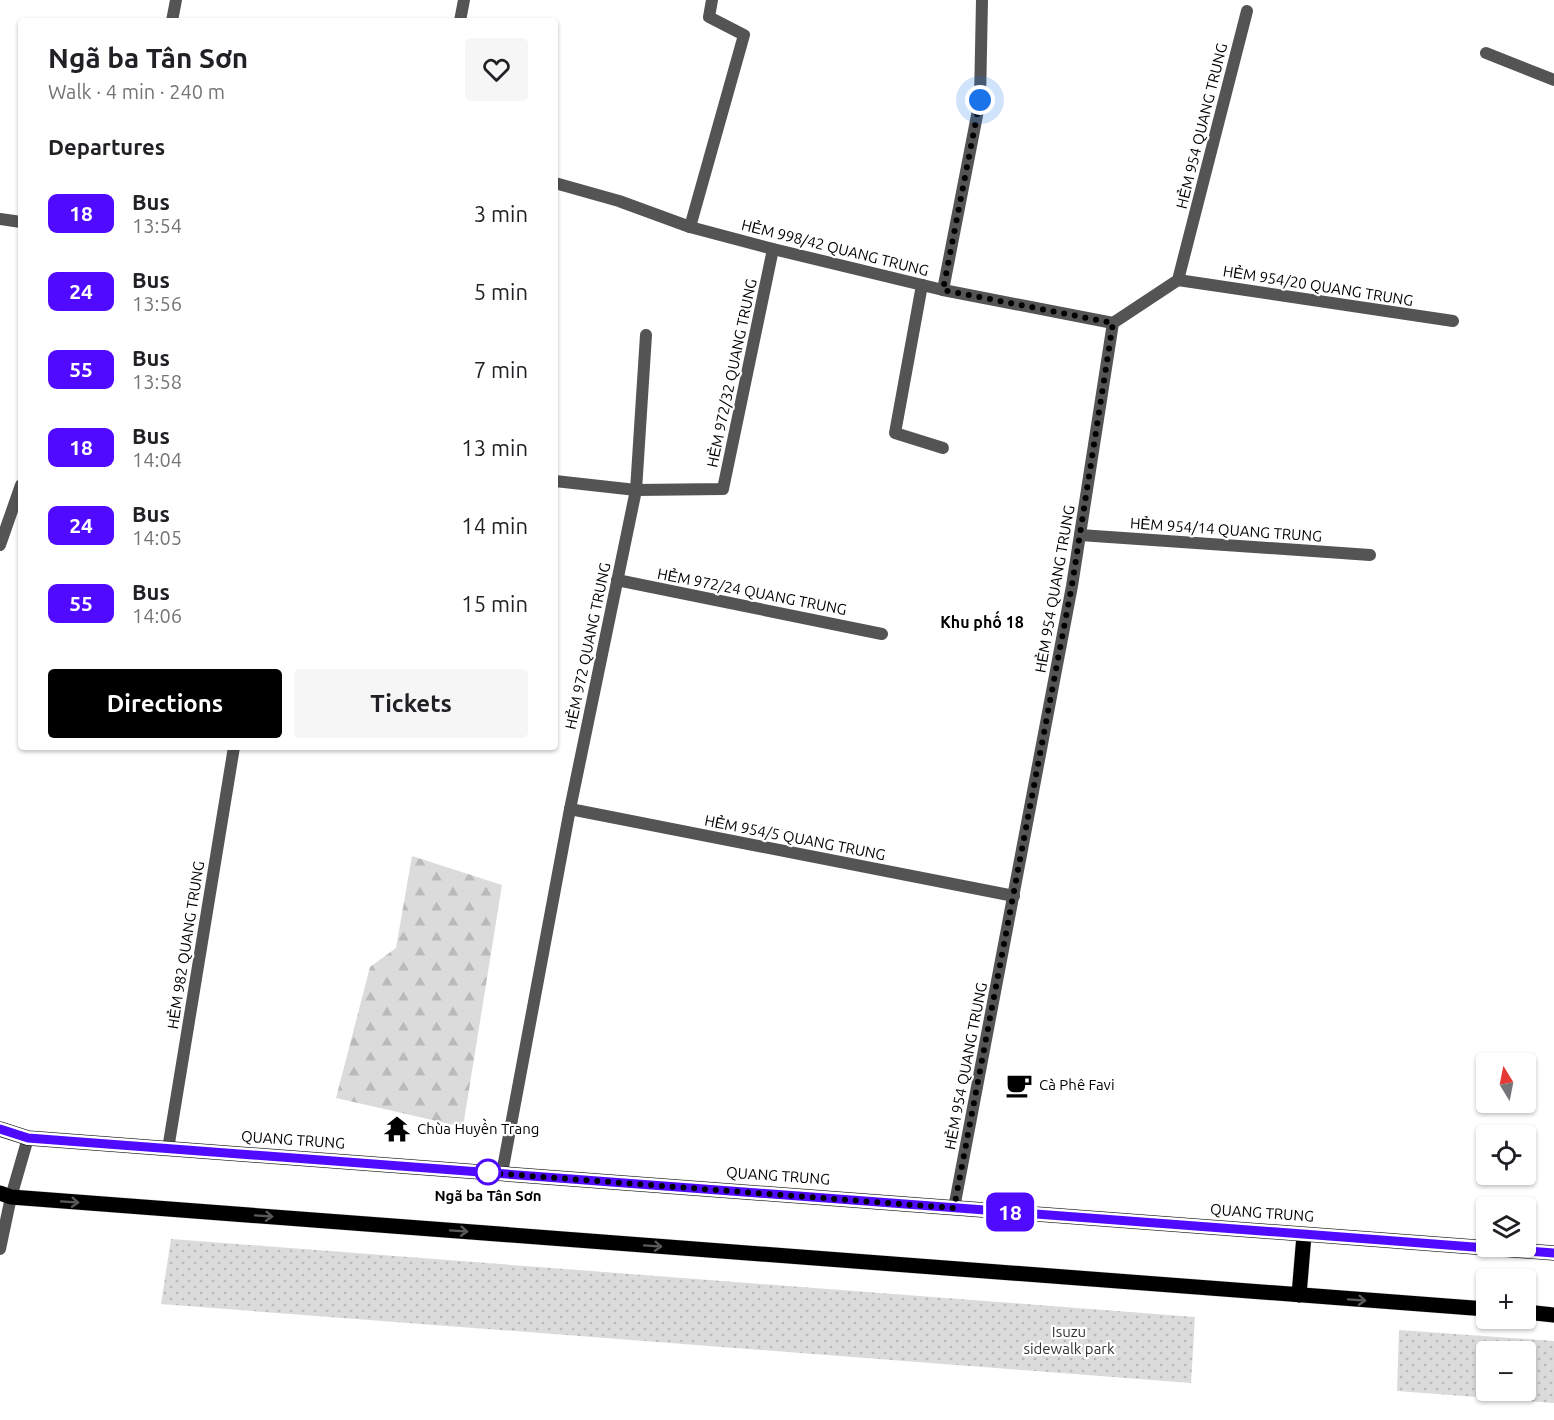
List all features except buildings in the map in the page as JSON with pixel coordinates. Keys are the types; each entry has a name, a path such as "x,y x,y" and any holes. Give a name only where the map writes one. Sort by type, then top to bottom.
{"main road":[{"name":"QUANG TRUNG","path":"0,1129 28,1138 1554,1253"},
{"path":"6,1195 1476,1308"},
{"path":"1299,1295 1304,1235"},
{"path":"1536,1313 1554,1315"}],"street":[{"path":"173,18 176,0"},
{"path":"461,18 464,0"},
{"path":"690,227 744,35 709,17 712,0"},
{"path":"943,290 980,100 982,0"},
{"name":"HẺM 954 QUANG TRUNG","path":"1178,280 1247,11"},
{"path":"1486,53 1554,80"},
{"name":"HẺM 998/42 QUANG TRUNG","path":"558,184 619,201 690,227 773,249 943,290 1113,323"},
{"path":"0,219 18,222"},
{"name":"HẺM 972/32 QUANG TRUNG","path":"636,490 723,489 773,249"},
{"path":"1113,323 1178,280"},
{"name":"HẺM 954/20 QUANG TRUNG","path":"1178,280 1453,321"},
{"path":"922,285 895,433 943,448"},
{"name":"HẺM 954 QUANG TRUNG","path":"954,1208 1068,609 1113,323"},
{"name":"HẺM 972 QUANG TRUNG","path":"502,1173 570,809 636,490 646,335"},
{"path":"558,481 636,490"},
{"path":"0,545 18,494"},
{"name":"HẺM 954/14 QUANG TRUNG","path":"1080,535 1370,555"},
{"name":"HẺM 972/24 QUANG TRUNG","path":"617,580 882,634"},
{"name":"HẺM 982 QUANG TRUNG","path":"168,1149 234,750"},
{"name":"HẺM 954/5 QUANG TRUNG","path":"570,809 1014,896"},
{"path":"0,1249 6,1195 28,1138"}],"green space":[{"path":"412,856 502,885 463,1127 336,1098 370,967 396,948"},
{"name":"Isuzu sidewalk park","path":"171,1239 1195,1317 1191,1383 161,1304"},
{"path":"1399,1330 1554,1341 1554,1403 1528,1401 1536,1401 1536,1341 1476,1341 1476,1397 1397,1391"}],"bus line":[{"name":"18","path":"0,1129 28,1138 1554,1253"}],"place":[{"name":"Cà Phê Favi","path":"1019,1085"},
{"name":"Chùa Huyền Trang","path":"397,1129"},
{"name":"Ngã ba Tân Sơn","path":"488,1172"}],"district":[{"name":"Khu phố 18","path":"982,622"}],"route":[{"path":"488,1172 478,1172 954,1208 1072,585 1113,323 943,290 980,100"}]}
